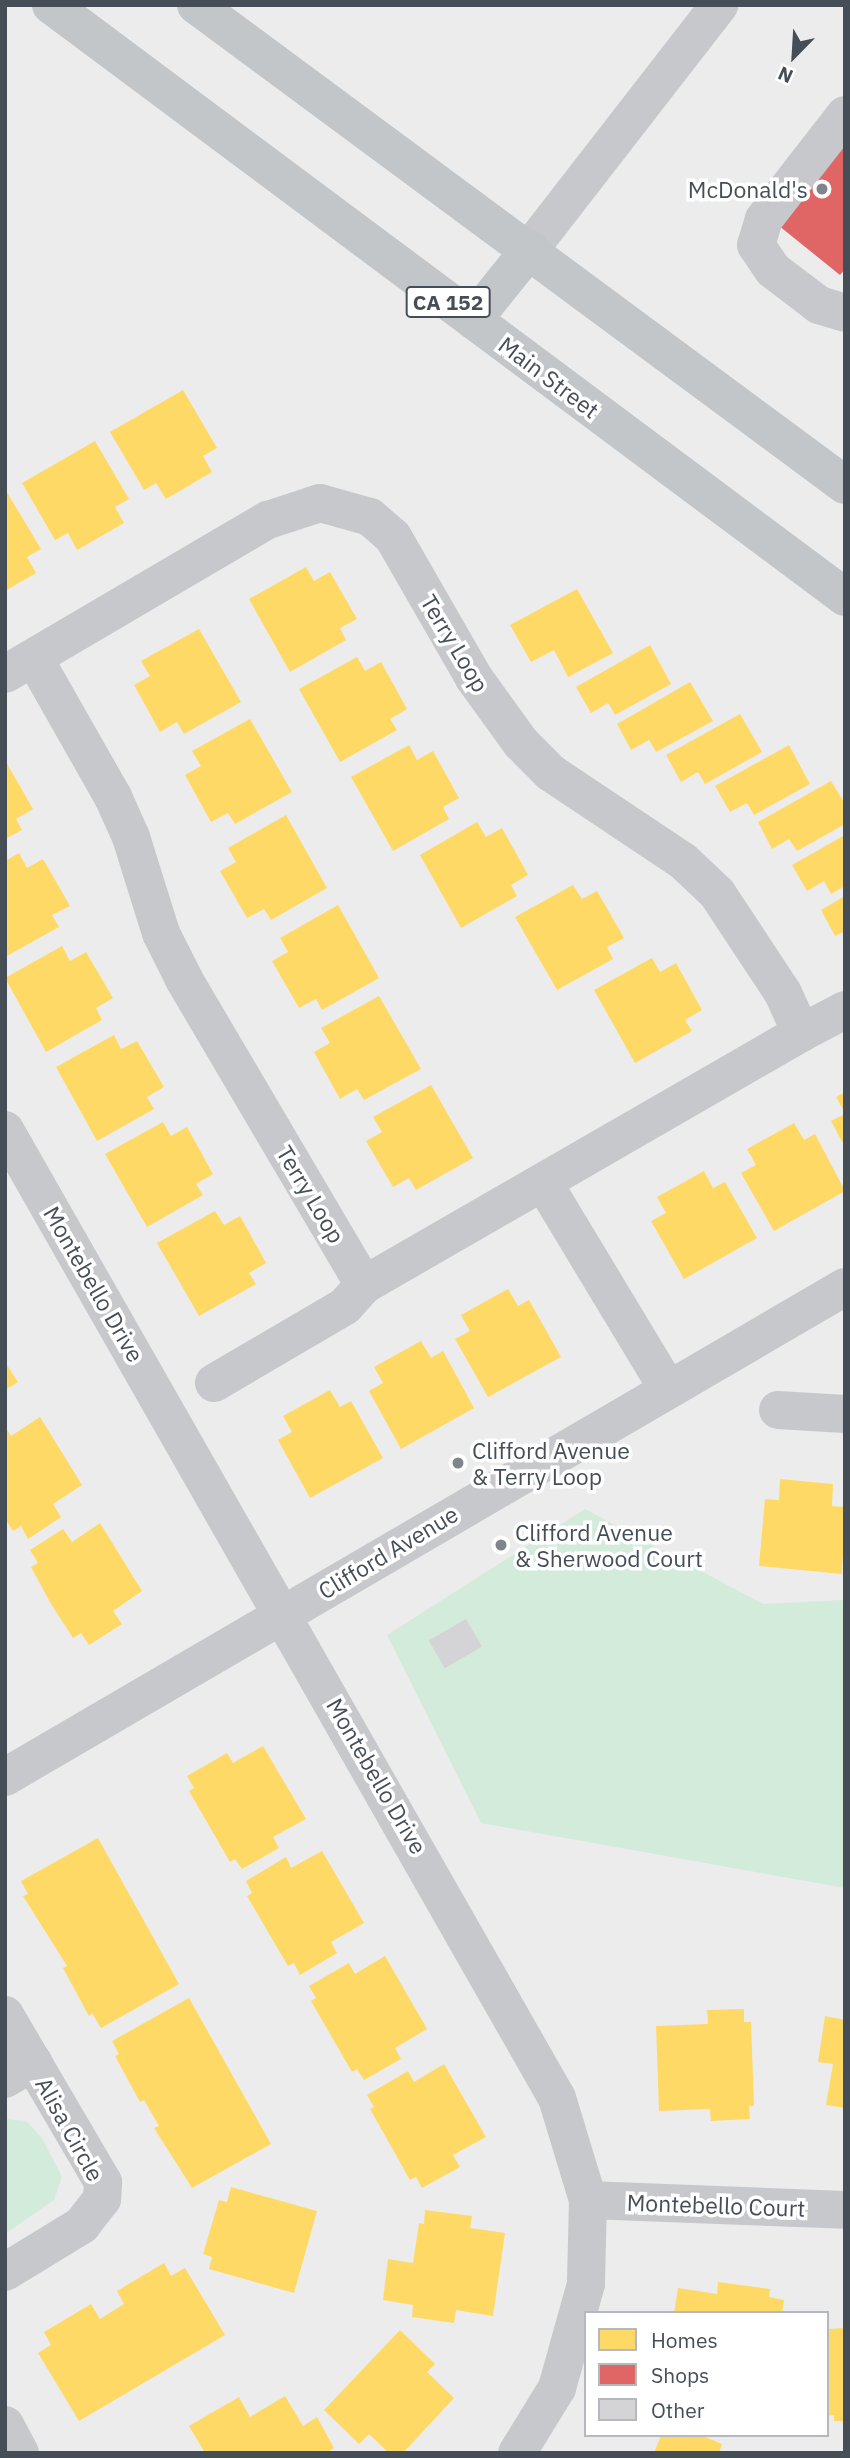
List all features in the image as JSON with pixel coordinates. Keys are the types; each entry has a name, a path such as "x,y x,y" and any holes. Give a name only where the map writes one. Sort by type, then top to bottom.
{"main road":[{"name":"Main Street","path":"51,5 845,597"},
{"path":"196,5 530,248 845,485"},
{"path":"473,320 530,248"}],"street":[{"path":"530,248 719,5"},
{"path":"845,115 764,219 756,245 773,270 819,305 845,313"},
{"name":"Terry Loop","path":"364,1285 184,979 161,933 131,837 113,797 20,666 285,512 320,503 370,517 393,537 474,678 521,743 551,773 683,861 717,893 776,983 801,1033"},
{"path":"214,1383 345,1306 364,1285 845,1010"},
{"name":"Montebello Drive","path":"5,1130 530,2045 557,2098 588,2200 586,2284 578,2322 557,2388 517,2453"},
{"path":"543,1182 668,1390"},
{"name":"Clifford Avenue","path":"5,1777 845,1287"},
{"path":"778,1410 845,1414"},
{"name":"Alisa Circle","path":"5,2015 19,2070 96,2167 103,2182 102,2199 82,2225 5,2272"},
{"name":"Montebello Court","path":"588,2200 845,2210"},
{"path":"5,2425 20,2453"}],"green space":[{"path":"585,1509 763,1604 845,1600 845,1888 481,1823 387,1635"},
{"path":"5,2119 26,2121 42,2138 62,2177 54,2200 5,2234"}],"building: Homes":[{"path":"183,390 217,448 203,456 212,472 166,499 156,483 144,490 110,432"},
{"path":"95,441 129,499 115,507 124,523 77,550 68,533 55,540 22,483"},
{"path":"5,489 41,549 27,557 36,573 5,591"},
{"path":"306,567 314,581 330,572 357,619 340,628 346,640 290,672 249,599"},
{"path":"577,589 613,653 568,677 554,650 531,662 510,625"},
{"path":"199,629 241,702 184,734 177,722 160,732 134,685 150,676 141,661"},
{"path":"650,645 671,684 615,715 608,703 591,713 576,687"},
{"path":"357,657 365,671 381,662 407,709 390,719 397,730 340,762 299,689"},
{"path":"690,682 713,721 656,752 649,740 631,750 617,724"},
{"path":"740,714 762,752 705,784 698,772 681,782 666,755"},
{"path":"250,719 292,792 235,824 228,813 211,822 185,775 201,766 192,751"},
{"path":"409,745 417,760 433,751 459,798 443,807 449,819 393,851 351,777"},
{"path":"789,745 810,784 754,815 747,803 730,812 715,786"},
{"path":"5,760 33,809 16,819 22,830 5,839"},
{"path":"831,781 845,804 845,824 797,851 789,839 772,849 758,822"},
{"path":"286,815 327,888 271,920 264,909 247,918 220,871 236,862 228,848"},
{"path":"477,822 486,837 502,828 528,875 511,885 517,896 461,928 420,855"},
{"path":"845,835 845,886 831,894 824,881 807,891 792,865"},
{"path":"19,853 27,868 43,859 70,906 52,915 59,927 5,957 5,861"},
{"path":"573,885 582,899 597,891 624,938 607,947 613,959 557,990 515,917"},
{"path":"845,896 845,931 835,936 821,910"},
{"path":"338,905 379,978 322,1010 316,999 299,1008 272,961 288,952 280,938"},
{"path":"62,946 70,961 86,952 113,998 96,1008 102,1020 46,1052 5,978"},
{"path":"652,958 660,972 676,963 702,1010 685,1020 692,1031 635,1063 594,990"},
{"path":"379,996 421,1069 364,1100 357,1089 340,1099 314,1052 330,1043 321,1028"},
{"path":"114,1035 121,1049 137,1041 164,1087 147,1097 154,1109 97,1141 56,1067"},
{"path":"431,1085 473,1158 416,1190 409,1178 393,1187 366,1141 382,1132 373,1117"},
{"path":"845,1092 845,1113 836,1097"},
{"path":"845,1114 845,1147 831,1121"},
{"path":"163,1122 171,1136 187,1127 213,1174 196,1184 203,1195 147,1227 105,1154"},
{"path":"794,1123 804,1140 815,1134 845,1191 774,1231 741,1173 756,1165 747,1149"},
{"path":"704,1171 713,1188 725,1182 757,1238 684,1279 651,1221 666,1213 657,1197"},
{"path":"215,1211 224,1225 240,1216 266,1263 249,1273 256,1284 199,1316 157,1243"},
{"path":"508,1289 518,1306 529,1300 561,1357 488,1397 455,1339 470,1331 461,1315"},
{"path":"421,1341 431,1358 443,1351 474,1408 401,1449 369,1391 383,1383 374,1367"},
{"path":"5,1362 18,1382 5,1390"},
{"path":"330,1390 340,1407 351,1401 383,1458 310,1498 278,1440 292,1432 283,1416"},
{"path":"40,1417 82,1485 53,1504 61,1517 28,1539 21,1526 13,1531 5,1519 5,1427 11,1436"},
{"path":"780,1479 833,1484 832,1506 845,1507 842,1574 759,1566 765,1499 779,1500"},
{"path":"100,1523 142,1591 113,1611 122,1624 89,1645 81,1633 73,1638 51,1604 31,1567 38,1563 30,1550 63,1529 72,1542"},
{"path":"263,1746 306,1819 273,1837 279,1848 242,1869 235,1859 230,1862 189,1791 194,1788 187,1776 227,1753 233,1763"},
{"path":"98,1838 179,1984 101,2028 92,2013 89,2016 63,1968 67,1966 23,1896 28,1894 21,1881"},
{"path":"322,1851 364,1923 331,1942 337,1953 300,1975 294,1963 288,1966 247,1896 252,1893 246,1881 286,1857 291,1868"},
{"path":"385,1956 427,2029 395,2048 401,2059 364,2080 357,2069 352,2072 311,2001 316,1998 309,1986 349,1963 355,1974"},
{"path":"189,1998 271,2144 192,2188 154,2128 159,2126 144,2100 140,2102 115,2056 119,2054 112,2041"},
{"path":"744,2009 744,2022 751,2022 754,2106 749,2106 750,2119 711,2121 710,2109 659,2111 656,2026 708,2024 707,2010"},
{"path":"825,2016 845,2020 845,2108 826,2105 833,2064 818,2062"},
{"path":"444,2064 486,2137 453,2155 460,2167 422,2188 416,2177 410,2180 370,2109 374,2107 367,2095 408,2071 414,2082"},
{"path":"231,2187 317,2211 294,2293 209,2269 212,2257 203,2254 219,2200 227,2202"},
{"path":"425,2210 472,2216 470,2228 505,2233 493,2316 456,2310 454,2323 412,2317 413,2305 383,2300 388,2259 413,2263 419,2223 424,2224"},
{"path":"164,2263 171,2276 185,2268 225,2335 79,2421 38,2353 51,2345 44,2332 91,2304 100,2319 124,2304 117,2291"},
{"path":"718,2282 770,2289 769,2297 784,2300 782,2311 674,2311 678,2288 717,2294"},
{"path":"845,2328 845,2421 834,2421 834,2415 829,2416 829,2329"},
{"path":"400,2330 435,2364 427,2372 454,2398 403,2453 389,2453 369,2434 359,2444 324,2410"},
{"path":"285,2396 303,2426 317,2417 334,2448 326,2453 205,2453 189,2426 239,2397 250,2417"},
{"path":"660,2437 706,2437 722,2444 719,2453 654,2453"}],"building: Shops":[{"name":"McDonald's","path":"845,144 845,269 840,275 773,221"}],"building: Other":[{"path":"466,1619 482,1647 445,1668 429,1640"}],"place":[{"name":"McDonald's","path":"822,189"},
{"name":"Clifford Avenue & Terry Loop","path":"458,1463"},
{"name":"Clifford Avenue & Sherwood Court","path":"501,1545"}]}
